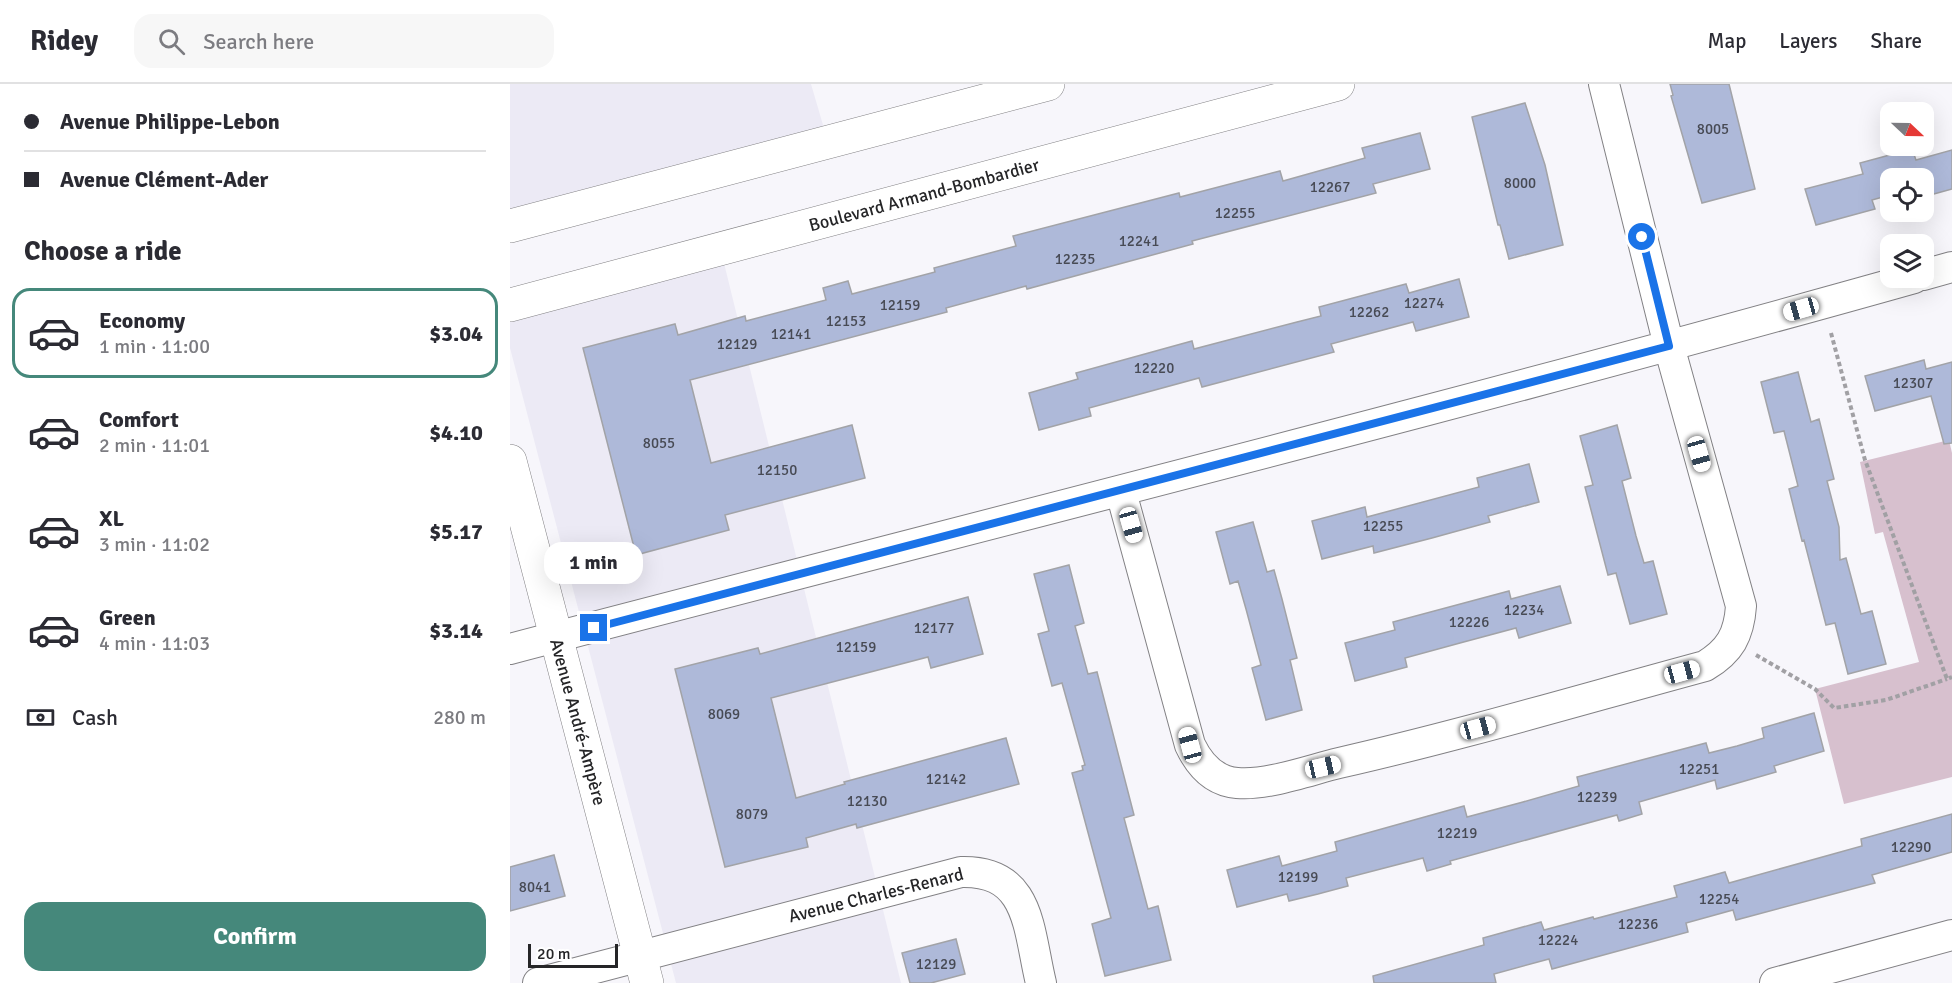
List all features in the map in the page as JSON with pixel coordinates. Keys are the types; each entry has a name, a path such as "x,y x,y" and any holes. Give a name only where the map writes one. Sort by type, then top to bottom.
{"street":[{"path":"510,226 1048,84"},
{"name":"Boulevard Armand-Bombardier","path":"510,305 1338,84"},
{"path":"1121,492 1190,745 1199,763 1215,776 1236,783 1259,782 1387,752 1705,666 1721,657 1734,642 1741,606 1669,346 1604,84"},
{"path":"1934,272 1952,267"},
{"path":"510,649 1121,492 1880,287"},
{"name":"Avenue André-Ampère","path":"510,461 644,970"},
{"name":"Avenue Charles-Renard","path":"538,983 644,970 961,872 980,871 1000,878 1013,888 1022,906 1041,983"},
{"path":"1776,983 1952,935"}],"path":[{"path":"1734,642 1815,689 1834,708 1886,700 1949,678 1864,460 1823,303"}],"shaded area":[{"path":"510,84 811,84 828,142 510,226"},
{"path":"722,255 901,983 676,983 510,348 510,312"},
{"path":"1949,440 1952,453 1952,777 1844,804 1815,689 1919,662 1883,532 1875,534 1860,462"}],"building":[{"path":"1670,84 1729,84 1755,189 1702,203 1671,96 1673,95"},
{"path":"1525,103 1545,165 1563,245 1509,259 1500,225 1498,225 1472,117"},
{"path":"1420,133 1430,169 1373,184 1376,193 1192,241 1193,244 1027,289 1026,286 946,308 947,312 690,380 711,463 852,425 865,478 725,515 729,530 636,555 583,348 675,324 678,335 745,316 746,321 826,300 823,288 848,281 852,294 935,272 934,268 1016,246 1013,236 1179,193 1180,197 1280,171 1283,181 1365,158 1362,148"},
{"path":"1952,150 1952,189 1934,194 1934,168 1880,168 1880,198 1872,200 1875,209 1816,225 1805,189 1863,174 1860,163 1886,156 1915,156 1916,160"},
{"path":"1459,279 1469,317 1416,331 1413,322 1331,344 1334,352 1202,387 1199,378 1089,408 1091,416 1039,430 1029,393 1078,379 1076,373 1192,341 1194,349 1321,316 1319,307 1406,284 1409,293"},
{"path":"1924,360 1926,369 1952,362 1952,443 1944,444 1931,396 1875,411 1865,376"},
{"path":"1798,372 1811,422 1819,419 1834,479 1827,481 1839,527 1840,560 1846,558 1861,614 1872,611 1886,664 1848,674 1835,623 1826,625 1804,540 1802,541 1789,489 1798,486 1784,431 1774,433 1761,382"},
{"path":"1617,425 1631,478 1622,481 1636,536 1644,563 1653,561 1667,614 1630,624 1616,573 1608,575 1585,487 1593,485 1580,436"},
{"path":"1529,464 1539,502 1488,516 1490,522 1432,538 1374,553 1373,546 1322,559 1312,521 1365,507 1367,517 1479,487 1477,478"},
{"path":"1253,522 1267,572 1274,570 1282,599 1297,658 1290,660 1302,710 1266,720 1252,668 1261,665 1238,581 1230,584 1216,532"},
{"path":"1069,565 1084,623 1075,626 1088,674 1097,672 1134,815 1124,818 1148,909 1158,906 1171,960 1105,976 1092,924 1111,918 1072,773 1083,770 1082,766 1085,765 1062,683 1052,686 1038,634 1049,631 1034,574"},
{"path":"1560,586 1571,623 1519,638 1516,628 1460,643 1405,658 1407,667 1355,681 1345,643 1395,630 1393,622 1509,591 1511,599"},
{"path":"968,597 983,654 931,668 928,657 771,698 796,798 845,784 844,782 1006,738 1019,784 857,828 856,824 806,838 808,847 725,867 675,669 758,648 760,654"},
{"path":"1814,713 1824,751 1774,766 1776,772 1717,789 1715,780 1639,802 1642,814 1619,821 1617,815 1450,861 1451,864 1427,871 1423,858 1346,878 1348,886 1318,894 1289,901 1287,894 1237,907 1227,870 1279,856 1282,866 1337,851 1335,842 1464,806 1467,817 1579,786 1577,777 1706,743 1709,753 1737,746 1764,738 1762,728"},
{"path":"1952,814 1952,852 1872,875 1875,883 1736,920 1733,910 1686,923 1688,932 1552,969 1549,959 1494,974 1496,983 1374,983 1373,976 1484,945 1483,938 1541,922 1544,930 1593,917 1594,919 1677,897 1674,886 1725,872 1729,883 1862,846 1861,839"},
{"path":"554,855 565,896 510,911 510,867"},
{"path":"956,939 965,974 931,983 910,983 902,953"}],"route":[{"path":"594,628 1121,492 1669,346 1642,237"}]}
